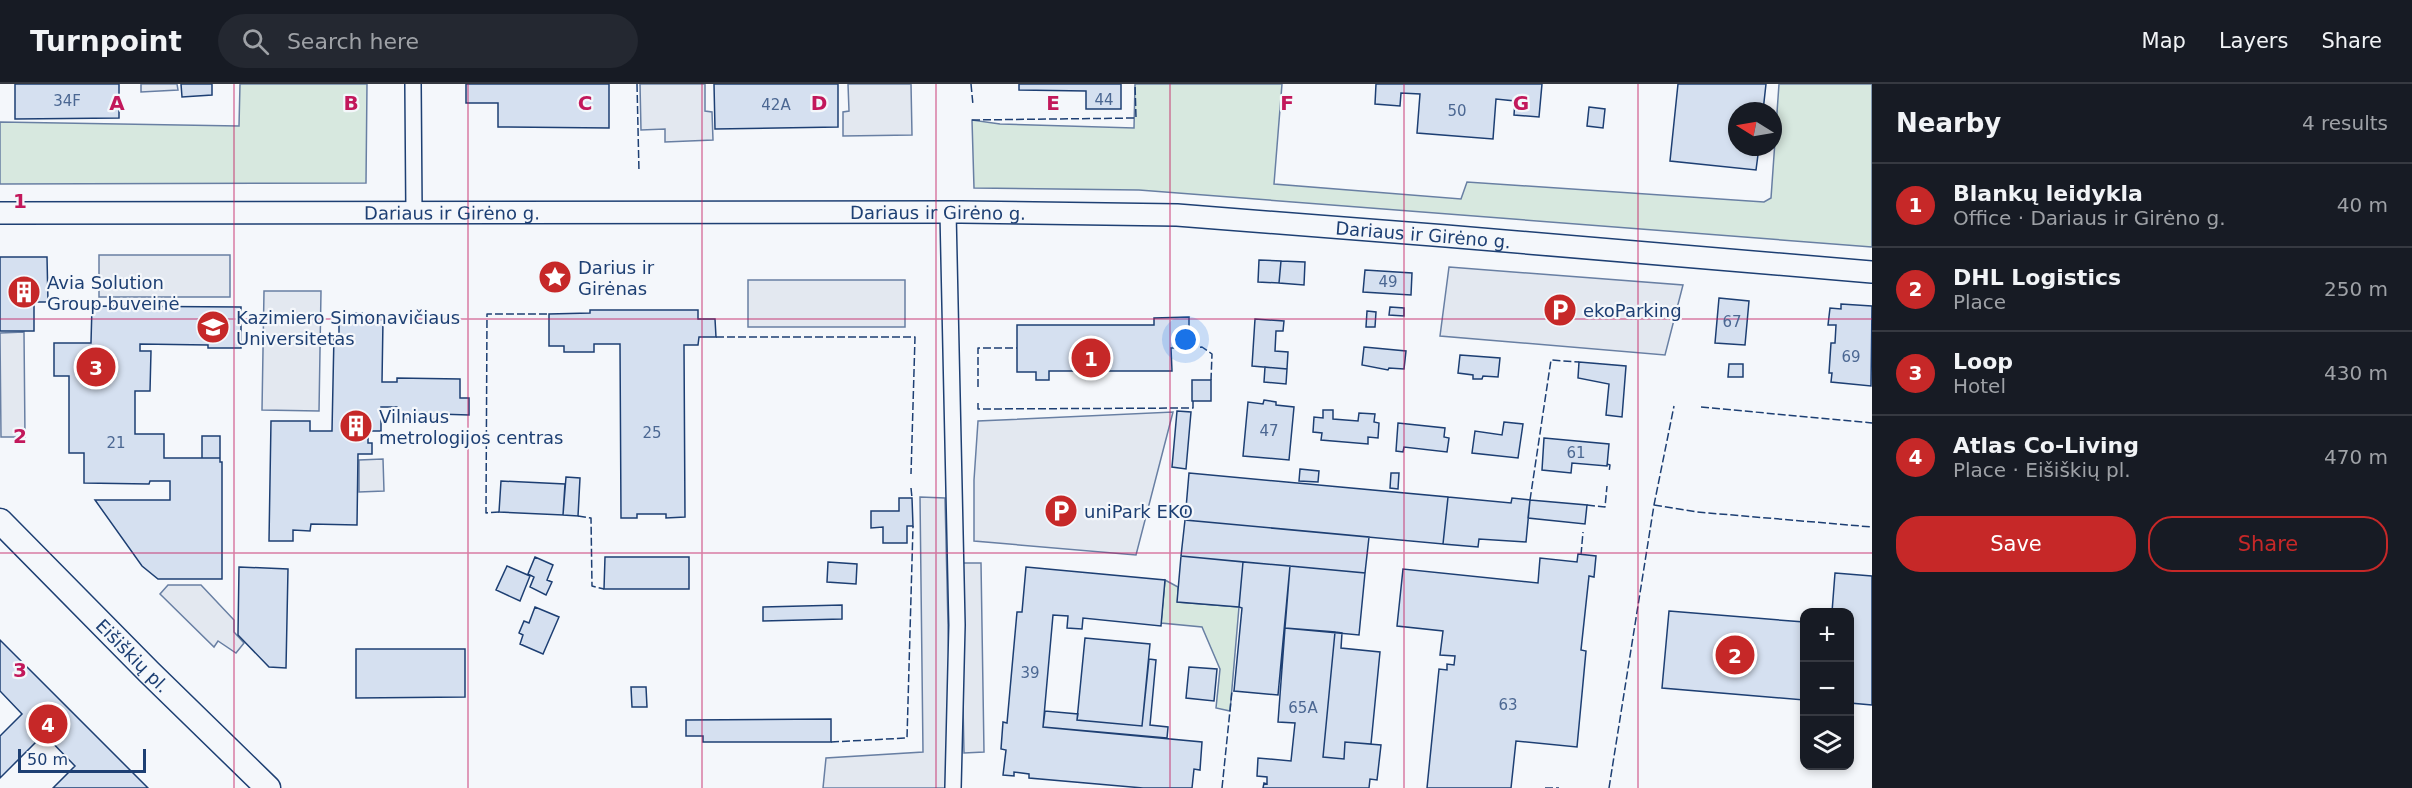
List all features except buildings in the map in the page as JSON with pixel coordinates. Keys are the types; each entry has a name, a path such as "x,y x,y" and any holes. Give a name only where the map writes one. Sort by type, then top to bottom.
{"main road":[{"name":"Dariaus ir Girėno g.","path":"0,213 948,212 1177,215 1872,272"},
{"name":"Eišiškių pl.","path":"0,521 149,672 268,788"}],"street":[{"path":"413,84 414,212"},
{"path":"948,212 957,625 953,788"}],"shaded area":[{"path":"141,84 177,84 178,90 141,92"},
{"path":"240,84 367,84 366,183 0,184 0,122 239,126"},
{"path":"640,84 705,84 705,111 712,112 713,140 665,142 665,129 641,130"},
{"path":"848,84 911,84 912,135 843,136 843,112 849,111"},
{"path":"1135,84 1282,84 1274,184 1461,199 1467,182 1764,202 1771,198 1774,156 1782,156 1782,102 1778,102 1779,84 1872,84 1872,247 1139,190 974,188 972,120 1000,124 1134,128"},
{"path":"99,255 230,255 230,297 99,297"},
{"name":"ekoParking","path":"1449,267 1683,285 1665,355 1440,336"},
{"path":"748,280 905,280 905,327 748,327"},
{"path":"264,291 321,291 319,411 262,410"},
{"path":"24,332 25,437 1,437 0,333"},
{"name":"uniPark EKO","path":"1173,412 1136,555 974,541 974,480 978,421"},
{"path":"383,459 384,491 359,492 359,460"},
{"path":"920,497 945,498 951,751 947,788 823,788 826,758 923,752"},
{"path":"960,563 981,563 984,752 964,753"},
{"path":"1165,580 1178,587 1178,602 1239,607 1230,711 1216,708 1220,669 1202,627 1161,623"},
{"path":"168,585 201,585 234,620 234,632 244,643 236,653 218,641 214,647 160,594"}],"fence":[{"path":"637,84 639,172"},
{"path":"971,84 973,105"},
{"path":"972,120 1136,118 1135,84"},
{"path":"499,512 486,513 487,314 549,314"},
{"path":"716,337 915,337 911,474"},
{"path":"1189,348 1202,347 1212,354 1211,380"},
{"path":"978,387 978,348 1017,348"},
{"path":"1530,500 1551,360 1579,362"},
{"path":"978,403 978,409 1193,408 1193,401"},
{"path":"1609,788 1654,505 1674,406"},
{"path":"1701,407 1872,423"},
{"path":"1607,464 1610,465 1609,472"},
{"path":"1587,505 1605,507 1607,486"},
{"path":"911,488 912,498"},
{"path":"1654,505 1697,512 1872,527"},
{"path":"578,516 591,518 592,586 604,589"},
{"path":"831,742 907,738 913,526"},
{"path":"1581,555 1583,532"},
{"path":"1222,788 1232,691 1234,691"},
{"path":"1545,788 1559,788"}],"place":[{"name":"Darius ir Girėnas","path":"555,277"},
{"name":"Avia Solution Group buveinė","path":"24,292"},
{"name":"ekoParking","path":"1560,310"},
{"name":"Kazimiero Simonavičiaus Universitetas","path":"213,327"},
{"name":"Blankų leidykla","path":"1091,358"},
{"name":"Loop","path":"96,367"},
{"name":"Vilniaus metrologijos centras","path":"356,426"},
{"name":"uniPark EKO","path":"1061,511"},
{"name":"DHL Logistics","path":"1735,655"},
{"name":"Atlas Co-Living","path":"48,724"}]}
